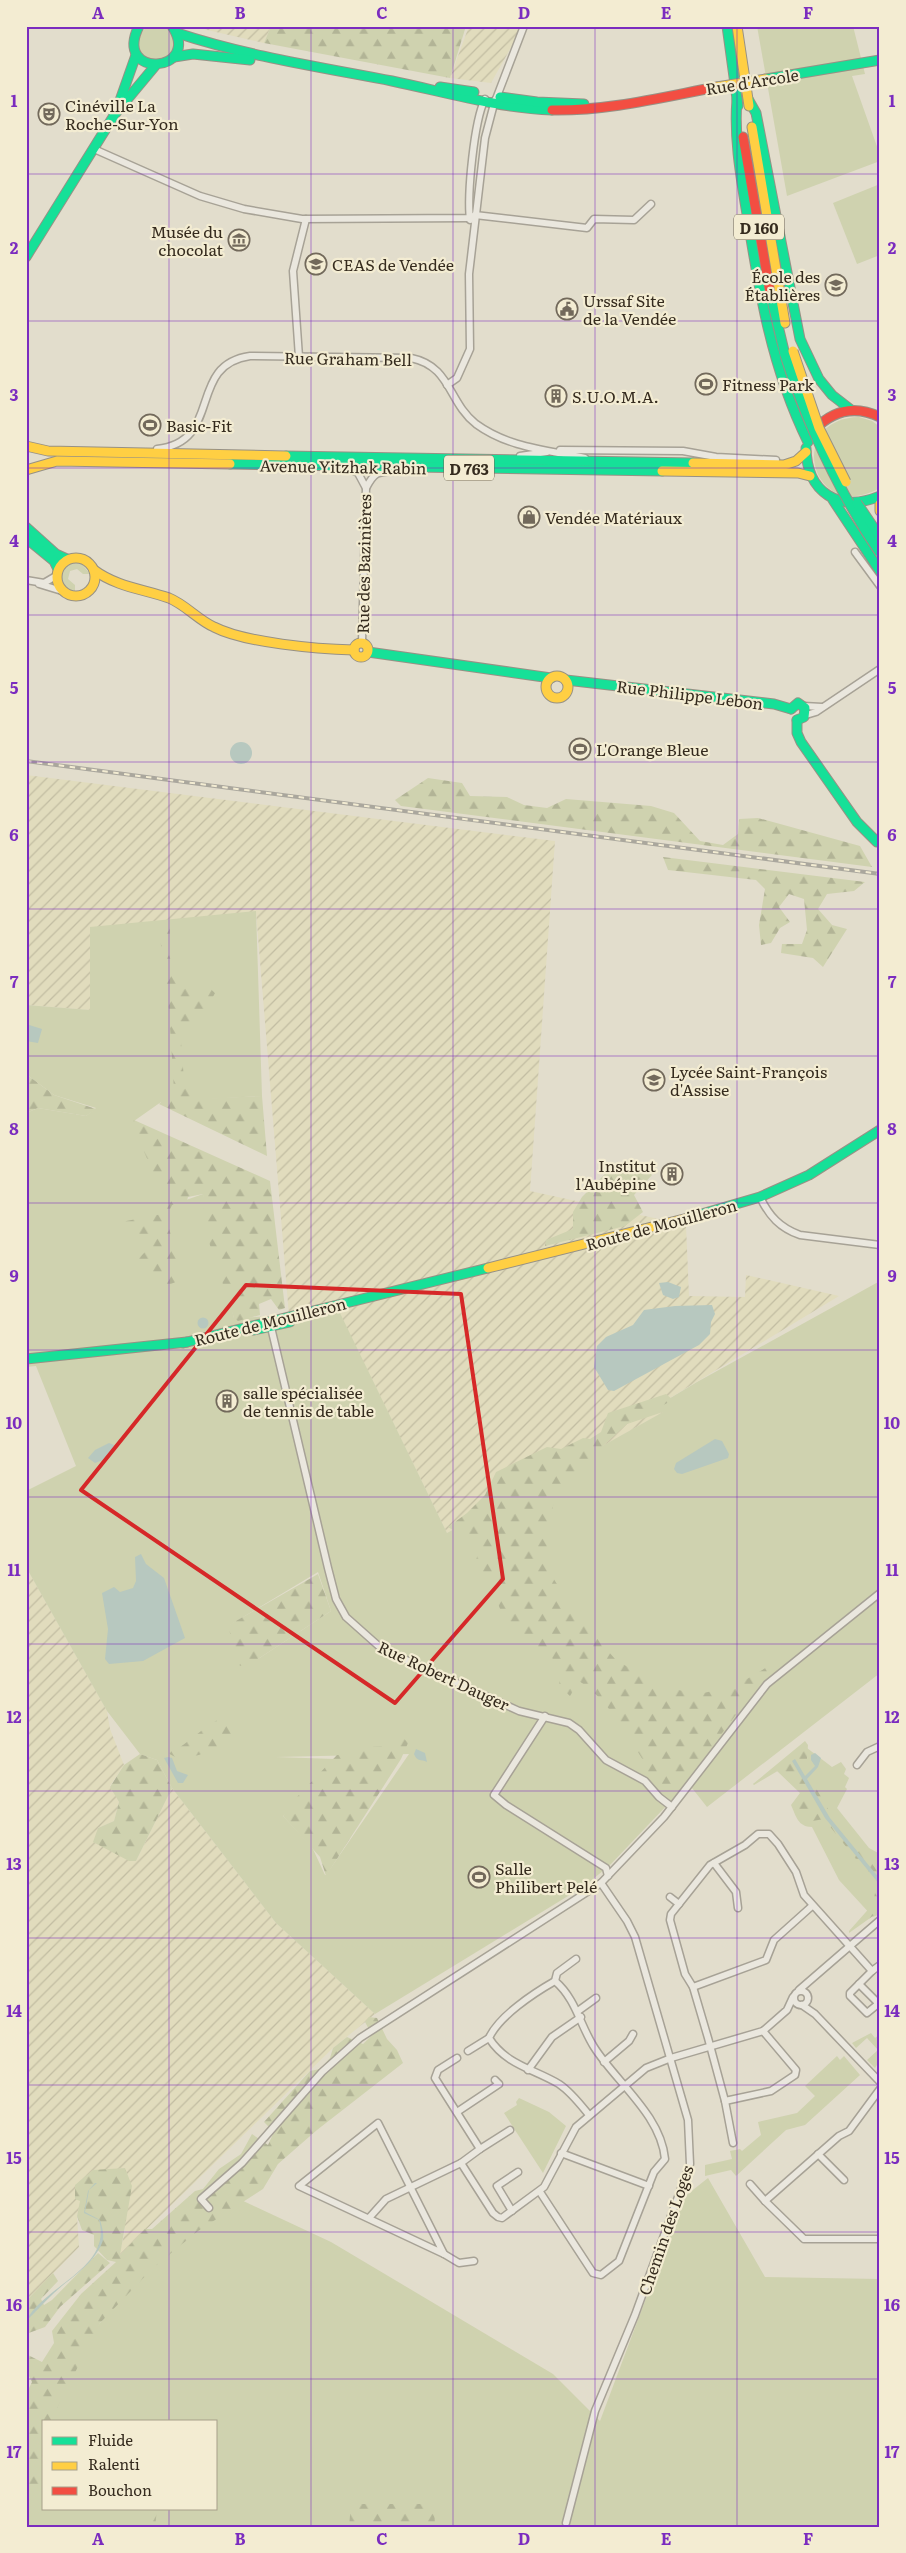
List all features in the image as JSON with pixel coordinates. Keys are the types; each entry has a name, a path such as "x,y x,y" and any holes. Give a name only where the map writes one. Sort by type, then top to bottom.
{"main road":[{"name":"D 160","path":"727,26 764,264 802,408 818,446 880,553"},
{"name":"D 160","path":"737,26 764,212 789,353 836,465 852,495 880,537"},
{"path":"115,114 133,69 136,55 132,43 136,28"},
{"name":"Rue d'Arcole","path":"174,30 233,51 285,63 567,110 624,103 880,60"},
{"path":"174,30 179,46 174,57"},
{"name":"Rue d'Arcole","path":"155,66 162,65 174,57 194,54 285,63"},
{"path":"26,257 115,114 155,66 148,64 136,55"},
{"name":"Rue d'Arcole","path":"392,82 462,96 492,99 537,102 624,103"},
{"name":"D 160","path":"737,99 737,144 764,315 780,376 798,425 808,442"},
{"path":"748,99 756,113 800,339 817,378 832,396 850,409"},
{"path":"880,417 865,410 850,409 829,416 820,422 808,442 806,452 810,476 820,491 833,500 880,571"},
{"name":"Avenue Yitzhak Rabin","path":"26,446 48,451 131,453 784,464 796,461 806,452"},
{"name":"Avenue Yitzhak Rabin","path":"26,470 44,463 57,461 798,473 810,476"},
{"path":"833,500 853,504 863,503 880,496"},
{"path":"880,504 880,511"},
{"path":"26,527 56,554 67,559 84,559 94,570 113,583"},
{"path":"26,538 54,561 62,591 70,596 86,593 94,584 94,570"},
{"path":"57,572 67,559"},
{"path":"94,584 113,583 169,598 188,607 208,623 224,631 270,640 354,650 360,657 368,652 551,678 560,677 566,680 568,686 566,693"},
{"path":"354,650 355,646 362,643 367,646 368,652"},
{"path":"525,674 547,689 550,695 556,698 589,682"},
{"path":"547,689 551,678"},
{"name":"Rue Philippe Lebon","path":"566,680 774,704 791,709"},
{"path":"797,720 790,714 791,709 798,704 805,710 797,720 797,732 801,742 857,822 878,840 880,852"},
{"path":"856,1143 880,1124"},
{"path":"856,1143 880,1130"},
{"name":"Route de Mouilleron","path":"183,1343 684,1220 760,1197 809,1174 856,1143"},
{"name":"Route de Mouilleron","path":"183,1343 330,1311 388,1292"},
{"path":"26,1359 50,1355 183,1343"}],"street":[{"path":"447,385 457,378 470,349 469,274 473,241 472,217 468,199 471,174 492,99 524,26"},
{"path":"94,149 219,203 306,219 472,217 587,228 594,219 634,220 651,204"},
{"path":"299,357 293,271 306,219"},
{"name":"Rue Graham Bell","path":"131,453 171,447 182,442 192,432 216,374 231,360 250,356 411,358 429,363 438,370 474,422 491,434 518,446 601,461"},
{"path":"475,459 572,449 682,451 716,457 776,460 784,464"},
{"name":"Rue des Bazinières","path":"343,466 358,473 366,488 362,643"},
{"path":"366,488 372,476 379,472 416,468"},
{"path":"855,552 880,586"},
{"path":"26,580 44,583 57,572"},
{"path":"36,582 62,591"},
{"path":"805,710 816,712 880,669"},
{"path":"760,1197 774,1220 789,1231 800,1235 880,1244"},
{"path":"257,1324 270,1325 313,1310"},
{"name":"Rue Robert Dauger","path":"270,1325 336,1599 346,1617 382,1649 519,1711 569,1723 579,1730 606,1760 645,1781 659,1797 672,1806"},
{"path":"209,2208 201,2199 242,2163 322,2072 360,2038 601,1883 672,1806 766,1684 880,1593"},
{"path":"545,1716 494,1795 506,1805 606,1868 608,1876"},
{"path":"857,1765 867,1752 880,1746"},
{"path":"733,2143 711,2046 670,1920 671,1914 706,1869 745,1845 758,1834 769,1834 778,1844 796,1872 801,1890 812,1906 872,1971"},
{"path":"714,1863 736,1892 738,1908"},
{"name":"Chemin des Loges","path":"566,2523 595,2411 635,2315 689,2170 691,2150 688,2120 636,1937 601,1883"},
{"path":"670,1897 679,1904"},
{"path":"693,1987 766,1960 774,1940 812,1906"},
{"path":"787,2010 793,1997 799,1990 880,1920"},
{"path":"468,2051 489,2038 493,2029 503,2018 555,1981 557,1973 576,1959"},
{"path":"859,1984 879,2004 867,2014 850,1993 859,1984 872,1971 880,1965"},
{"path":"540,2192 593,2273 601,2275 620,2260 654,2172 665,2159 664,2147 645,2112 604,2062 591,2041 579,2014 555,1981"},
{"path":"461,2163 493,2213 498,2218 502,2218 540,2192 576,2127 646,2068 670,2058 763,2031 787,2010 801,2005 808,1997 811,1981"},
{"path":"799,1990 804,1991 815,2014"},
{"path":"793,1997 794,2002 815,2014 880,2082"},
{"path":"528,2070 552,2037 596,1998"},
{"path":"724,2101 771,2091 795,2075 796,2070 763,2031"},
{"path":"604,2062 629,2042 633,2034"},
{"path":"489,2038 493,2044 521,2068 560,2085 589,2115"},
{"path":"457,2058 438,2070 435,2078 480,2149"},
{"path":"458,2112 499,2084 495,2080"},
{"path":"766,2201 839,2136 849,2131 880,2089"},
{"path":"444,2254 378,2122 298,2186 459,2262 474,2261"},
{"path":"369,2218 386,2199 461,2163 510,2130"},
{"path":"561,2153 648,2186"},
{"path":"818,2154 844,2180"},
{"path":"512,2211 497,2186 518,2172"},
{"path":"750,2184 804,2239 880,2239"}],"highlighted area":[{"path":"246,1285 461,1294 503,1579 395,1703 81,1490"}],"shaded area":[{"path":"190,26 271,26 264,43"},
{"path":"469,26 523,26 491,83 450,78"},
{"path":"241,742 249,745 252,753 249,761 241,764 233,761 230,753 233,745"},
{"path":"26,775 555,841 530,1191 686,1225 689,1296 745,1297 746,1275 839,1296 630,1422 667,1410 447,1533 340,1314 289,1316 256,912 90,1010 26,1005"},
{"path":"26,1024 42,1029 38,1043 26,1041"},
{"path":"668,1282 681,1287 679,1297 673,1299 663,1295 659,1283"},
{"path":"712,1305 715,1314 711,1322 710,1334 699,1345 614,1391 608,1390 594,1367 597,1346 606,1337 633,1325 644,1310 675,1306"},
{"path":"203,1317 209,1323 203,1329 197,1323"},
{"path":"715,1439 722,1441 729,1454 728,1458 682,1474 677,1473 674,1469 676,1463"},
{"path":"109,1443 114,1445 111,1457 95,1463 88,1458 95,1450"},
{"path":"141,1554 146,1564 164,1578 185,1638 143,1661 109,1664 105,1659 108,1629 102,1593 114,1587 120,1592 133,1588 136,1581 135,1557"},
{"path":"26,1567 107,1711 110,1729 124,1765 110,1786 119,1802 114,1821 98,1828 136,1861 172,1788 276,1923 375,2014 333,2048 119,2256 125,2231 125,2168 111,2170 81,2200 77,2216 79,2247 26,2301"},
{"path":"416,1749 425,1753 427,1762 416,1758 414,1754"},
{"path":"815,1753 821,1758 818,1767 807,1779 830,1818 880,1879 880,1885 825,1818 792,1761 795,1759 805,1776 815,1766 811,1760 811,1755"},
{"path":"164,1758 172,1758 177,1771 188,1775 183,1783 178,1783"},
{"path":"95,2183 97,2183 89,2190 85,2212 100,2220 103,2240 98,2251 93,2258 81,2271 54,2293 26,2321 47,2297 87,2264 96,2251 101,2237 99,2220 84,2213 88,2191"}],"green space":[{"path":"156,25 169,30 174,43 169,56 156,61 143,56 138,43 143,30"},
{"path":"271,26 466,26 450,78 264,43"},
{"path":"757,26 853,26 865,74 852,76 880,155 880,161 787,196"},
{"path":"880,184 880,255 857,264 833,203"},
{"path":"859,417 872,421 880,427 880,488 856,496 837,493 823,483 816,468 814,450 821,434 836,422"},
{"path":"71,563 81,563 90,574 83,574 77,569 70,571 68,579 75,585 75,591 67,589 61,580 63,570"},
{"path":"428,778 462,783 470,796 507,797 524,805 547,808 566,799 651,806 674,813 700,841 723,845 738,834 739,819 758,818 860,846 872,867 401,806 395,800"},
{"path":"663,857 865,882 854,891 827,894 818,909 832,925 847,929 823,967 813,958 781,953 782,944 802,944 807,930 804,899 789,894 779,907 790,922 780,928 771,943 761,945 759,925 765,889 756,880 668,870"},
{"path":"256,911 262,1096 161,1102 134,1121 172,1205 203,1194 234,1318 340,1313 447,1533 663,1412 627,1424 697,1382 880,1281 880,1673 707,1807 688,1783 611,1864 586,1885 375,2014 276,1923 172,1788 157,1760 140,1754 107,1711 26,1567 26,1491 76,1466 36,1366 26,1367 26,1113 38,1108 86,1116 96,1108 54,1095 26,1074 26,1005 90,1010 90,927","holes":["318,1572 331,1611 258,1659 230,1625","409,1754 326,1875 325,1875 312,1847 283,1816 335,1759 276,1757"]},
{"path":"170,925 169,955 180,987 206,985 215,993 202,1018 180,1028 184,1080 197,1099 262,1096 267,1156 159,1104 174,1090 169,1010 159,929"},
{"path":"26,1074 54,1095 96,1109 86,1116 38,1108 26,1113"},
{"path":"134,1120 270,1181 285,1308 279,1310 271,1299 259,1304 260,1315 238,1321 234,1318 205,1230 203,1194 188,1197 186,1204 172,1205 166,1218 179,1263 181,1280 158,1289 138,1259 151,1246 142,1239 125,1237 116,1223 162,1214 168,1205 132,1125"},
{"path":"611,1168 646,1170 652,1175 634,1195 643,1212 625,1226 545,1246 546,1240 573,1229 573,1212 582,1197"},
{"path":"666,1394 673,1400 627,1424 576,1470 557,1492 546,1531 550,1573 575,1613 615,1659 658,1686 699,1694 735,1686 774,1663 784,1663 749,1691 744,1704 671,1801 640,1770 643,1760 607,1706 579,1681 570,1696 559,1686 562,1665 509,1629 494,1595 474,1566 478,1554 467,1539 448,1527 467,1513 485,1495 496,1472 547,1447 561,1449 583,1438 590,1439 601,1432 608,1413"},
{"path":"318,1574 331,1611 258,1659 240,1666 231,1642 229,1625"},
{"path":"231,1715 236,1735 212,1751 185,1759 181,1766 177,1758 166,1752 173,1751 212,1723"},
{"path":"400,1734 408,1743 401,1759 326,1876 320,1857 283,1816 294,1800 337,1755 361,1755 362,1747 387,1746"},
{"path":"805,1741 808,1745 806,1771 835,1821 880,1873 880,1911 849,1933 873,1904 875,1893 879,1888 824,1819 801,1823 794,1806 802,1795 798,1787 781,1769 753,1784"},
{"path":"803,1745 832,1767 841,1762 846,1769 844,1774 849,1778 845,1787 847,1789 837,1808 869,1848 880,1854 880,1914 873,1917 839,1880 812,1827 807,1827 801,1823 794,1813 791,1805 800,1793 777,1771"},
{"path":"140,1754 157,1760 172,1788 136,1861 129,1861 93,1842 98,1828 114,1821 119,1802 110,1787 124,1765"},
{"path":"369,2017 377,2018 387,2039 397,2050 403,2063 317,2130 278,2164 263,2189 198,2231 154,2267 100,2323 51,2420 42,2420 42,2505 38,2504 39,2486 26,2489 26,2394 32,2382 27,2369 28,2355 42,2362 54,2343 52,2331 81,2294 116,2262 107,2260 94,2246 94,2235 82,2230 77,2216 80,2201 75,2199 75,2185 93,2170 125,2168 132,2186 120,2255 145,2229 152,2229 195,2191 203,2189 219,2169 241,2154 252,2134 268,2145 274,2132 264,2122 310,2071 320,2069 330,2058 333,2048 347,2037 363,2044 372,2035 365,2022"},
{"path":"871,2033 875,2038 880,2034 880,2060 875,2068 867,2060 878,2050 867,2038 856,2048 852,2043"},
{"path":"837,2056 840,2060 844,2056 860,2075 805,2125 786,2130 736,2176 731,2170 705,2176 705,2165 732,2159 730,2151 740,2149 742,2151 761,2135 758,2122 797,2113 815,2096 805,2086"},
{"path":"519,2098 549,2112 566,2126 543,2173 504,2113 517,2105 516,2102"},
{"path":"708,2178 765,2277 880,2279 880,2527 26,2527 26,2488 42,2436 42,2510 218,2510 218,2420 49,2420 85,2342 143,2269 237,2198 331,2242 553,2374 600,2421 684,2197"},
{"path":"98,2253 110,2263 60,2307 45,2327 26,2334 26,2301 53,2273 58,2281 41,2299 44,2305 52,2300"},
{"path":"351,2504 434,2504 435,2527 349,2527"},
{"path":"139,2510 157,2510 155,2527 136,2527"}],"railway":[{"path":"26,761 880,874"}],"traffic: fast":[{"path":"139,26 134,43 137,55 146,62 157,64 168,61 176,53 178,42 172,26"},
{"path":"727,26 738,106"},
{"path":"177,33 283,60 472,99 532,109 552,110"},
{"path":"174,57 193,54 250,60"},
{"path":"118,106 136,55"},
{"path":"766,79 880,60"},
{"path":"26,257 115,114 155,66"},
{"path":"440,87 474,92"},
{"path":"500,97 537,102 584,104"},
{"path":"737,99 736,127 740,167 768,328 795,414 808,442"},
{"path":"748,99 756,113 800,339 819,379 832,395 850,409"},
{"path":"770,292 785,355"},
{"path":"785,355 825,457 851,506 880,553"},
{"path":"806,448 812,477 828,495 839,500 851,502 865,501 880,496"},
{"path":"286,456 693,463"},
{"path":"230,464 662,471"},
{"path":"833,500 880,571"},
{"path":"857,503 880,537"},
{"path":"26,527 56,554 67,559"},
{"path":"26,538 54,561 58,569"},
{"path":"368,652 551,678"},
{"path":"566,680 774,704 791,709"},
{"path":"791,709 798,703 805,708 804,717 797,720"},
{"path":"797,720 797,733 801,742 857,822 877,842"},
{"path":"688,1218 760,1197 809,1175 880,1130"},
{"path":"183,1343 488,1268"},
{"path":"254,1330 290,1322"},
{"path":"26,1359 187,1342"}],"traffic: slow":[{"path":"737,26 749,106"},
{"path":"717,87 766,79"},
{"path":"752,127 785,323"},
{"path":"793,351 819,428 846,482"},
{"path":"26,446 48,451 286,456"},
{"path":"693,463 784,465 796,461 806,452"},
{"path":"26,470 57,461 230,464"},
{"path":"662,471 798,473 810,476"},
{"path":"880,504 880,511"},
{"path":"76,558 90,563 95,577 90,591 76,596 62,591 57,577 62,563 76,558"},
{"path":"94,570 121,584 169,598 181,604 208,624 227,633 282,644 354,650"},
{"path":"361,643 366,645 368,650 366,655 361,657 356,655 354,650 356,645 361,643"},
{"path":"557,676 567,683 568,687 561,697 557,698 547,691 546,687 553,677 557,676"},
{"path":"488,1268 688,1218"}],"traffic: jam":[{"path":"552,110 615,106 717,87"},
{"path":"743,137 770,292"},
{"path":"814,430 829,418 845,412 862,411 880,417"}],"place":[{"name":"Cinéville La Roche-Sur-Yon","path":"49,114"},
{"name":"Musée du chocolat","path":"239,240"},
{"name":"CEAS de Vendée","path":"316,264"},
{"name":"École des Établières","path":"836,285"},
{"name":"Urssaf Site de la Vendée","path":"567,309"},
{"name":"Fitness Park","path":"706,384"},
{"name":"S.U.O.M.A.","path":"556,396"},
{"name":"Basic-Fit","path":"150,425"},
{"name":"Vendée Matériaux","path":"529,517"},
{"name":"L'Orange Bleue","path":"580,749"},
{"name":"Lycée Saint-François d'Assise","path":"654,1080"},
{"name":"Institut l'Aubépine","path":"672,1174"},
{"name":"salle spécialisée de tennis de table","path":"227,1401"},
{"name":"Salle Philibert Pelé","path":"479,1877"}]}
